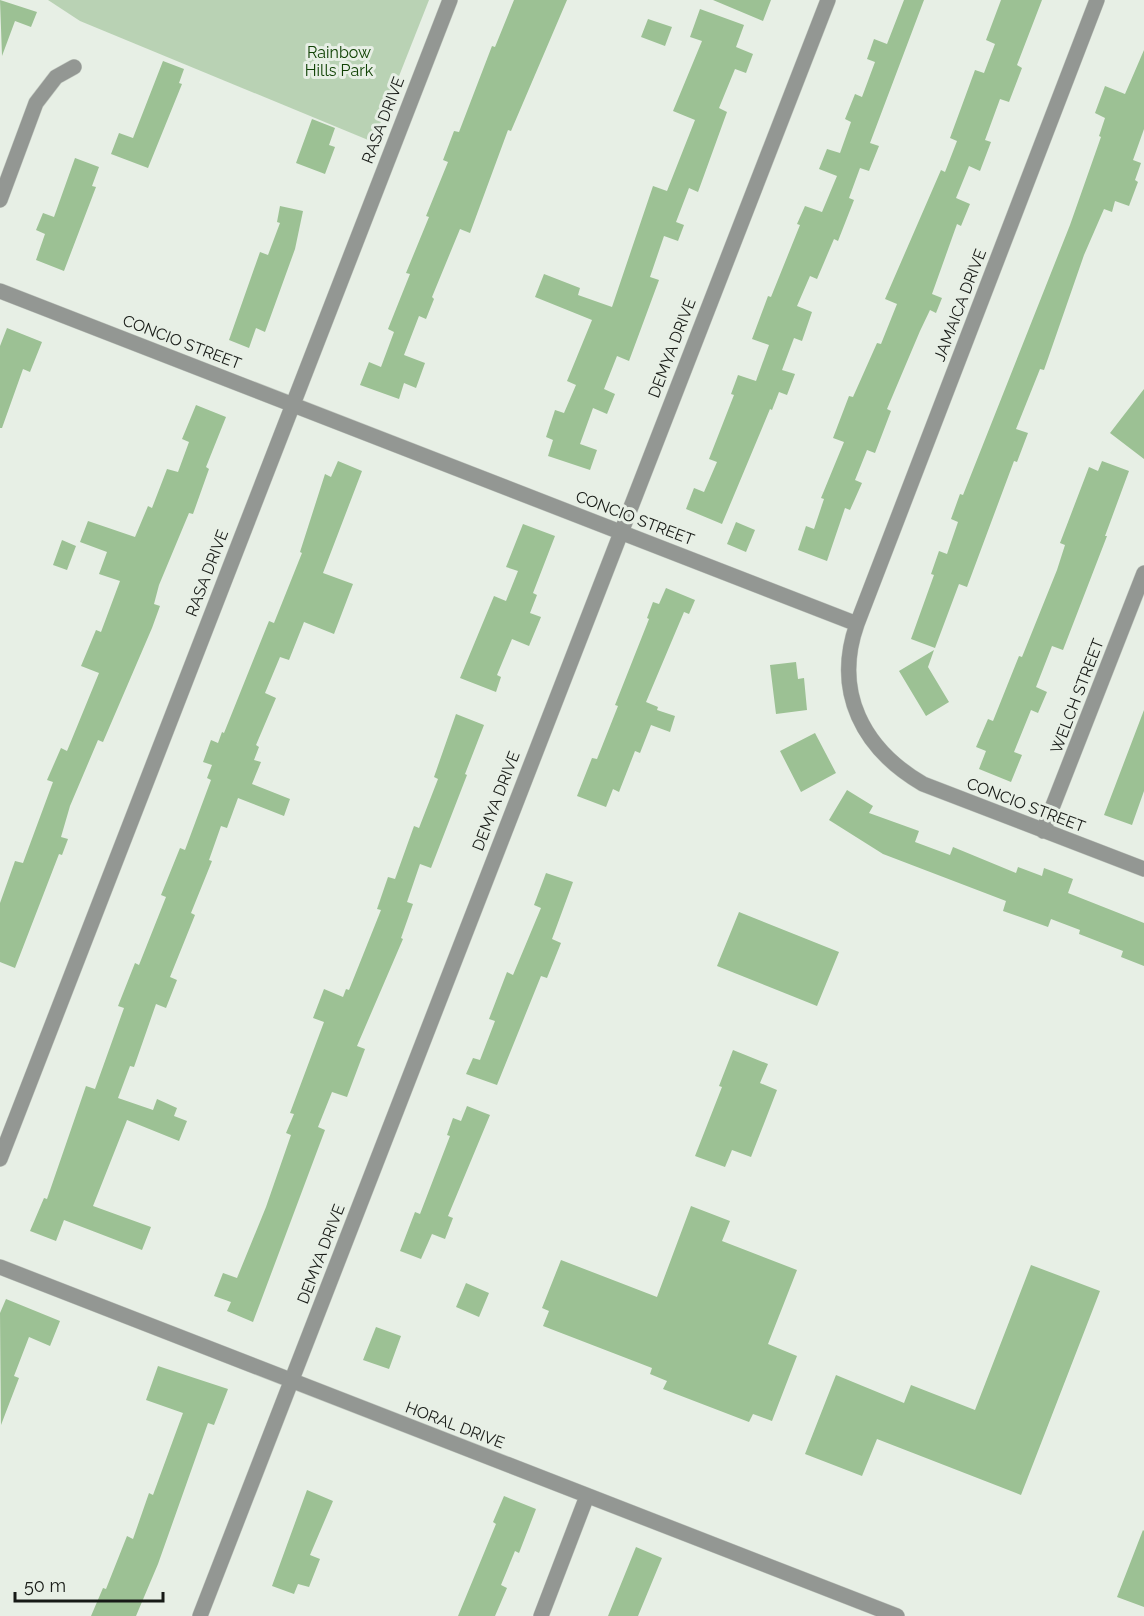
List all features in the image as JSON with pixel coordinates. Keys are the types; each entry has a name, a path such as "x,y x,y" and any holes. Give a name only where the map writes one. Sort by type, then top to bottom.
{"street":[{"name":"RASA DRIVE","path":"0,1159 291,404 450,0"},
{"name":"DEMYA DRIVE","path":"200,1616 828,0"},
{"name":"JAMAICA DRIVE","path":"857,624 1097,0"},
{"path":"0,200 36,104 56,77 74,67"},
{"name":"CONCIO STREET","path":"0,291 857,624 847,659 848,680 854,706 865,731 881,753 901,771 923,784 1144,869"},
{"name":"WELCH STREET","path":"1044,831 1144,573"},
{"name":"HORAL DRIVE","path":"0,1267 894,1616"},
{"path":"542,1616 587,1496"}],"green space":[{"name":"Rainbow Hills Park","path":"48,0 429,0 373,142 80,21"}],"building":[{"path":"0,0 37,12 31,27 15,21 2,56"},
{"path":"514,0 567,0 511,131 508,130 470,233 460,229 432,297 434,299 426,319 419,316 404,355 425,363 416,388 404,383 399,399 360,385 369,362 381,367 394,332 388,329 410,274 406,273 448,162 443,160 454,131 459,132 492,46 495,47"},
{"path":"713,0 771,0 763,21"},
{"path":"904,0 924,0 870,143 879,146 869,171 860,168 849,198 854,200 838,241 834,239 817,279 810,276 797,306 812,312 802,341 794,338 782,370 795,374 787,395 779,392 772,410 770,409 722,524 686,509 694,488 704,492 717,462 709,459 734,395 731,394 738,375 756,381 769,345 752,339 768,296 771,297 800,225 797,224 805,206 822,212 837,176 819,169 827,149 840,153 851,122 845,119 855,94 862,97 875,62 867,59 874,39 887,44"},
{"path":"1001,0 1042,0 1017,65 1022,68 1009,102 1000,99 985,140 991,142 980,171 969,166 956,198 970,204 961,226 957,224 932,294 942,298 936,313 930,310 920,331 887,409 891,411 875,453 867,450 855,480 862,483 850,510 845,508 827,561 798,550 806,526 814,529 824,499 821,498 844,442 833,438 849,396 853,397 877,343 881,344 897,304 885,299 941,170 945,172 957,141 950,138 975,70 984,73 995,44 986,40"},
{"path":"700,9 744,25 736,47 753,54 746,73 735,69 719,108 727,112 698,192 689,188 676,222 684,225 678,241 664,236 650,277 659,280 629,361 617,356 604,389 615,394 607,414 593,408 580,444 597,450 590,470 548,456 553,440 546,437 555,410 564,413 576,385 567,381 592,320 535,297 544,274 580,288 578,295 612,307 653,186 667,191 695,120 673,111 702,41 690,37"},
{"path":"648,19 672,27 665,46 641,37"},
{"path":"1144,50 1144,129 1133,160 1141,163 1135,180 1138,182 1129,206 1115,201 1112,212 1104,209 1084,255 1044,370 1040,369 1016,429 1028,433 1017,462 1014,461 967,587 959,584 935,648 911,639 934,575 931,574 939,551 947,554 958,522 951,519 960,494 963,495 1070,225 1101,137 1099,136 1105,118 1095,113 1105,86 1125,94"},
{"path":"163,61 184,69 179,83 182,84 148,168 111,154 119,133 133,138"},
{"path":"312,119 335,128 329,145 335,147 325,174 296,163"},
{"path":"75,158 99,167 92,186 96,187 64,271 36,260 45,234 36,230 43,213 54,217"},
{"path":"280,206 303,211 295,249 265,332 256,328 249,348 229,340 260,252 268,255 280,223 277,222"},
{"path":"7,328 42,342 30,372 23,369 2,428 0,428 0,346"},
{"path":"1144,389 1144,459 1110,433"},
{"path":"196,405 226,417 206,467 209,469 193,514 189,513 159,585 154,604 160,606 152,628 103,742 98,740 70,806 61,837 68,839 62,855 59,854 15,968 0,962 0,903 15,861 23,863 53,782 47,780 61,748 67,751 99,673 81,666 96,630 101,632 120,581 99,574 107,552 80,542 88,521 135,537 148,506 152,508 167,469 178,472 189,442 182,439"},
{"path":"338,461 362,471 323,573 353,584 334,634 304,622 289,660 280,657 265,693 276,698 256,745 259,747 254,760 261,762 252,784 290,799 284,816 238,798 227,828 221,826 209,860 212,861 191,913 195,915 170,977 177,980 166,1008 156,1004 134,1067 130,1066 118,1098 153,1110 157,1099 177,1108 174,1116 187,1121 179,1141 127,1120 93,1206 151,1227 142,1250 64,1220 56,1241 30,1231 44,1198 47,1199 86,1086 95,1089 124,1008 118,1006 135,963 139,965 166,897 161,895 180,848 185,850 211,780 207,778 212,765 203,762 211,740 218,743 222,732 224,733 269,621 274,623 302,553 300,552 325,474 331,477"},
{"path":"1102,461 1129,471 1105,536 1107,536 1063,650 1052,646 1036,687 1047,692 1038,713 1031,710 1014,752 1022,755 1011,782 979,769 986,751 976,747 988,719 993,721 1019,656 1022,657 1057,570 1065,545 1060,543 1089,467 1098,471"},
{"path":"736,522 755,530 746,552 727,544"},
{"path":"523,524 555,536 533,593 537,595 530,613 541,617 529,646 512,639 497,675 501,677 496,692 460,678 494,596 506,601 518,571 506,567"},
{"path":"62,540 76,546 67,570 53,565"},
{"path":"666,588 695,600 689,614 684,612 646,702 658,707 657,710 675,716 670,732 651,725 640,753 635,751 619,792 613,789 606,807 577,796 592,758 597,759 618,706 615,705 649,619 647,618 653,602 659,604"},
{"path":"934,650 928,667 949,702 926,716 899,671"},
{"path":"796,662 798,679 804,678 807,710 776,714 770,665"},
{"path":"1144,710 1144,791 1132,825 1104,815"},
{"path":"456,714 484,725 431,868 420,864 407,902 413,904 401,938 403,939 357,1046 365,1049 347,1097 332,1092 318,1127 325,1130 253,1322 227,1311 231,1302 214,1296 223,1273 237,1278 266,1207 291,1135 286,1133 294,1114 290,1113 324,1022 313,1018 324,989 343,997 346,989 349,990 381,910 377,909 388,877 395,879 414,826 419,828 438,779 434,777"},
{"path":"815,733 836,773 801,792 780,751"},
{"path":"847,790 873,806 869,813 919,831 915,842 950,855 953,847 1016,873 1018,867 1042,876 1044,868 1073,879 1068,893 1144,923 1144,966 1121,957 1123,951 1079,934 1080,930 1051,919 1048,927 1003,911 1006,901 883,854 829,820"},
{"path":"546,873 573,882 552,939 561,943 547,978 541,976 497,1085 466,1074 473,1058 480,1060 495,1021 489,1019 507,972 513,975 541,908 534,905"},
{"path":"739,912 839,952 817,1006 717,966"},
{"path":"733,1050 768,1064 760,1083 777,1090 751,1157 732,1150 725,1167 695,1156 722,1087 719,1086"},
{"path":"467,1106 490,1115 448,1216 453,1218 445,1239 432,1234 421,1259 400,1251 415,1212 420,1214 450,1136 447,1135 453,1118 461,1121"},
{"path":"691,1206 730,1221 722,1241 797,1270 768,1344 797,1356 772,1421 753,1414 749,1422 663,1389 667,1381 650,1374 652,1368 543,1326 549,1311 542,1308 561,1260 657,1297"},
{"path":"1031,1265 1100,1291 1021,1495 877,1439 862,1476 805,1454 836,1375 904,1403 911,1385 975,1410"},
{"path":"466,1283 489,1293 479,1317 456,1307"},
{"path":"6,1299 60,1321 50,1346 29,1337 14,1376 19,1378 1,1425 0,1313"},
{"path":"376,1327 401,1336 389,1369 363,1360"},
{"path":"158,1366 228,1389 214,1425 208,1423 158,1564 136,1616 91,1616 103,1588 106,1589 127,1536 133,1539 149,1493 153,1495 183,1413 146,1400"},
{"path":"307,1490 333,1501 310,1555 320,1559 309,1587 298,1584 294,1594 272,1586"},
{"path":"504,1496 536,1509 519,1553 515,1551 501,1585 507,1588 495,1616 458,1616 496,1524 493,1522"},
{"path":"1144,1531 1144,1607 1117,1597"},
{"path":"636,1547 662,1558 638,1616 608,1616"}]}
